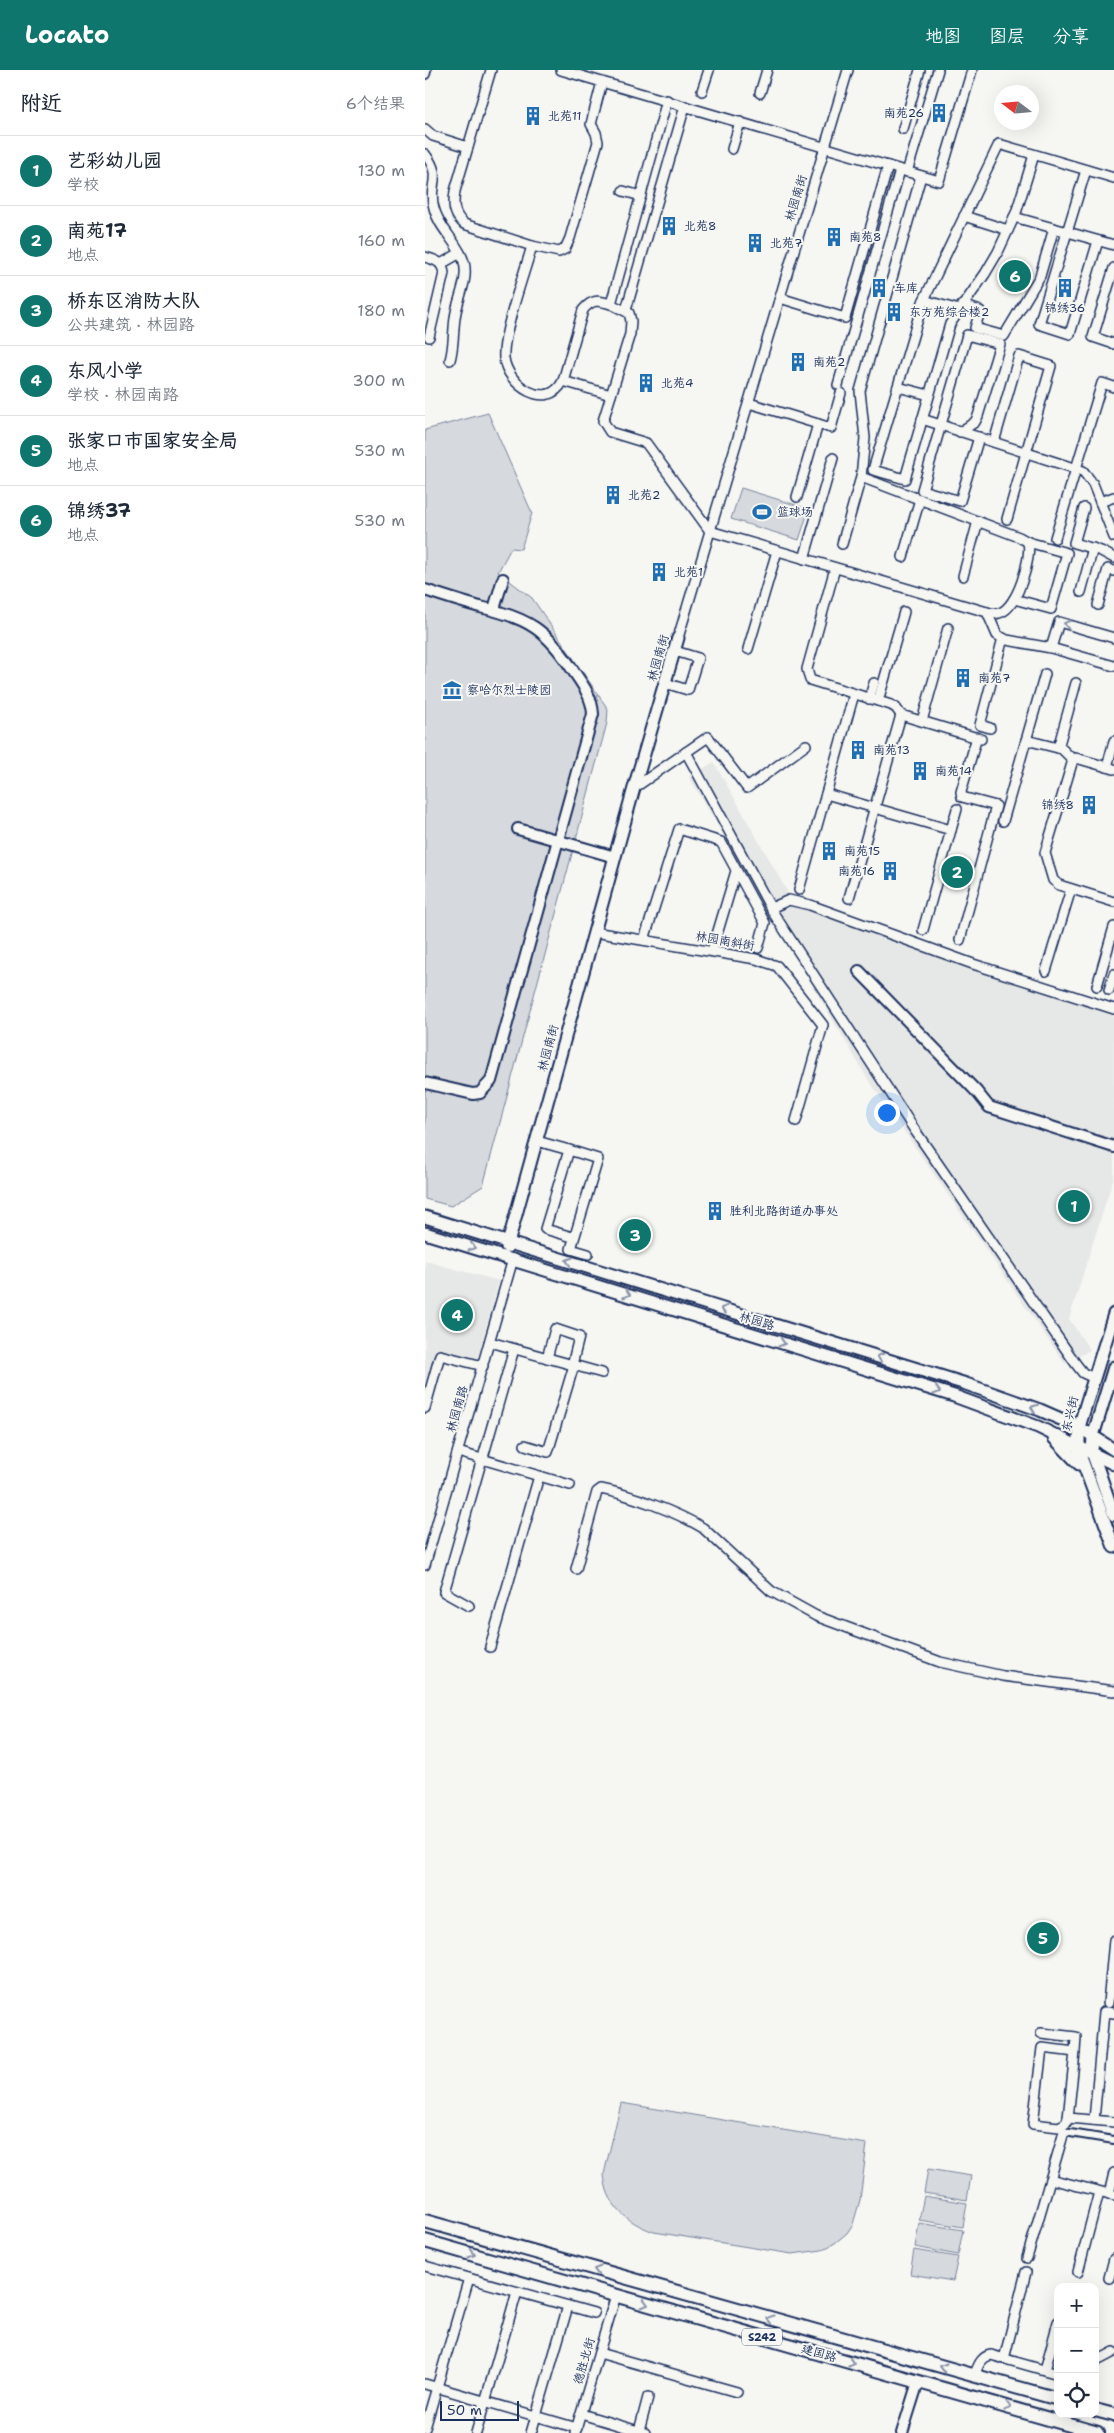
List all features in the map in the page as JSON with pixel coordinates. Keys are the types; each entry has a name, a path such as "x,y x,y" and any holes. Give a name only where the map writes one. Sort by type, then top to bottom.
{"main road":[{"name":"林园南街","path":"509,1258 509,1242 634,788 678,638"},
{"name":"林园路","path":"425,1218 509,1242 966,1384 1041,1410 1079,1427 1114,1450"},
{"name":"林园路","path":"425,1233 954,1396 1045,1430 1114,1464"},
{"name":"东兴街","path":"1114,1314 1079,1427 1078,1445 1114,1547"},
{"path":"1114,1367 1093,1436 1092,1452 1114,1515"},
{"path":"1045,1430 1069,1451 1088,1477"},
{"name":"建国路","path":"425,2221 1054,2398"},
{"name":"建国路","path":"425,2241 1098,2433"},
{"path":"1099,2411 1114,2415"}],"street":[{"path":"425,74 426,70"},
{"path":"491,70 455,191 453,206 457,218 464,224 532,246 559,252 565,249 570,238 598,142 591,124 602,82"},
{"path":"561,70 939,181 972,70"},
{"path":"703,91 709,70"},
{"path":"760,93 767,70"},
{"name":"林园南街","path":"678,638 847,70"},
{"path":"903,129 920,70"},
{"path":"749,403 831,428 839,389 904,171 938,70"},
{"path":"611,304 667,100"},
{"path":"685,106 626,310 631,321 630,334 603,421 605,427 610,432 646,443 711,531 987,612 998,614 1008,608 1015,599 1030,550 1028,542"},
{"path":"732,149 740,122"},
{"path":"425,129 433,136 468,147"},
{"path":"1034,155 1015,217 992,264 950,324 905,479 873,470 923,300 999,144 1114,178"},
{"path":"425,154 434,167 435,177 432,197 434,209 444,231 460,253 464,263 465,280 457,306 450,360"},
{"path":"780,298 845,318 888,166"},
{"path":"1086,170 1039,324 1070,334 1098,241"},
{"path":"842,544 861,477 865,438 860,391 921,176"},
{"path":"623,191 641,196"},
{"path":"964,216 1008,230"},
{"path":"1015,217 1114,244"},
{"path":"923,300 980,311 975,328 1004,336 1040,276 1054,228"},
{"path":"532,246 504,346 507,371 523,389 541,395 551,395 559,389 563,381 583,310 590,302 596,300 626,310"},
{"path":"441,264 460,253"},
{"path":"425,257 441,264 444,273 429,337"},
{"path":"1114,268 1093,338 1114,344"},
{"path":"960,432 975,422 979,416 1000,344 967,335 922,490 960,501 979,437"},
{"path":"994,442 1019,356 1051,366 1007,519"},
{"path":"563,381 611,395"},
{"path":"1055,538 1102,383 1114,387"},
{"path":"898,387 929,396"},
{"path":"922,419 1077,469 1089,477 1114,537"},
{"path":"797,497 818,424"},
{"path":"804,559 833,458"},
{"path":"861,477 1028,542 1067,553 1051,609 1015,599"},
{"path":"1100,502 1114,497"},
{"path":"903,558 920,499"},
{"path":"1084,508 1074,543 1093,548 1114,558"},
{"path":"963,576 978,521"},
{"path":"1081,592 1093,548"},
{"path":"748,649 777,551"},
{"path":"835,568 807,669 807,675 814,683 879,701 896,708 901,715 979,738 961,792 962,797 996,806 960,940"},
{"path":"1098,605 1108,569 1114,571"},
{"path":"494,609 503,579"},
{"path":"425,590 494,609 522,619 550,639 562,652 593,704 593,714 491,1081 480,1093 473,1094 425,1083"},
{"path":"879,701 904,612"},
{"path":"987,612 997,634 1003,638 1051,648 1114,666"},
{"path":"1051,648 1059,622 1114,638"},
{"path":"922,722 949,628"},
{"path":"990,728 981,725 1003,638"},
{"path":"665,683 689,690 698,658 675,651"},
{"path":"1003,821 1045,674"},
{"path":"869,698 874,683"},
{"path":"1058,748 1076,683"},
{"path":"799,890 854,694"},
{"path":"849,898 901,715"},
{"path":"634,788 708,737 747,788 806,745"},
{"path":"1026,740 1058,748 1068,753 1073,760"},
{"path":"1073,760 1076,758 1110,768 1114,741"},
{"path":"685,752 771,908 925,1145 1076,1364 1083,1373 1094,1378"},
{"path":"1073,760 1045,853 1053,880 1071,889 1114,902"},
{"path":"826,794 951,830"},
{"path":"923,930 957,809"},
{"path":"518,829 615,857"},
{"path":"644,940 679,829 721,842 765,923 758,948"},
{"path":"712,952 736,871"},
{"path":"1046,972 1071,889"},
{"path":"771,908 789,900 809,905 973,964 1114,1009"},
{"path":"1097,986 1114,927"},
{"name":"林园南斜街","path":"594,932 756,959 777,966 784,977 807,1002 823,1025 796,1121"},
{"path":"859,971 977,1092 989,1107 1114,1147"},
{"path":"1109,990 1114,974"},
{"path":"537,1141 598,1159 571,1249 589,1254"},
{"path":"569,1150 545,1229 569,1236"},
{"name":"林园南路","path":"425,1565 490,1342 509,1258"},
{"path":"525,1445 549,1452 579,1337 555,1330 547,1358"},
{"path":"490,1342 602,1373"},
{"path":"469,1606 444,1592 514,1349"},
{"path":"425,1408 440,1355 483,1366"},
{"path":"458,1452 483,1457 570,1485"},
{"path":"490,1647 539,1476"},
{"path":"576,1569 597,1492 601,1490 616,1492 697,1524 771,1591 816,1616 940,1662 1003,1676 1114,1691"},
{"path":"1108,2003 1114,1940"},
{"path":"1094,2120 1104,2012 1114,2013"},
{"path":"1041,2034 1076,2038 1075,2052 1066,2123 1059,2127 1033,2124 1042,2048 1075,2052"},
{"path":"1068,2118 1114,2122"},
{"path":"1027,2258 1064,2132 1114,2140"},
{"path":"1078,2272 1114,2172"},
{"path":"1050,2179 1107,2193"},
{"path":"1109,2278 1114,2259"},
{"path":"425,2266 594,2313"},
{"path":"1004,2359 1026,2272"},
{"path":"425,2428 469,2278"},
{"path":"476,2433 517,2292"},
{"name":"德胜北街","path":"576,2430 616,2295"},
{"path":"531,2433 568,2306"},
{"path":"1045,2370 1056,2328"},
{"path":"599,2352 737,2392"},
{"path":"1099,2360 1114,2352"},
{"path":"973,2376 985,2356 991,2355 1055,2373"},
{"path":"902,2433 918,2382"},
{"path":"425,2384 536,2416 576,2430"},
{"path":"581,2414 642,2432 648,2397"}],"shaded area":[{"name":"察哈尔烈士陵园","path":"488,413 532,513 521,549 511,548 498,572 532,598 608,709 607,723 483,1186 451,1206 425,1199 425,430"},
{"name":"篮球场","path":"741,488 809,509 799,540 731,519"},
{"path":"714,762 788,893 795,901 794,906 1114,1016 1114,1176 1069,1319 1090,1350 1065,1364 866,1076 689,777"},
{"path":"425,1261 499,1281 477,1361 436,1350 425,1388"},
{"path":"621,2103 867,2144 860,2200 853,2224 847,2233 835,2243 822,2250 792,2254 654,2232 644,2228 619,2211 609,2195 606,2185 604,2174"},
{"path":"928,2169 971,2176 967,2200 924,2193"},
{"path":"924,2196 967,2203 963,2227 919,2220"},
{"path":"919,2223 963,2230 958,2255 915,2247"},
{"path":"914,2250 958,2257 953,2281 910,2274"}],"place":[{"name":"南苑26","path":"939,113"},
{"name":"北苑11","path":"533,116"},
{"name":"北苑8","path":"669,226"},
{"name":"南苑8","path":"834,237"},
{"name":"北苑7","path":"755,243"},
{"name":"锦绣37","path":"1015,276"},
{"name":"车库","path":"879,288"},
{"name":"锦绣36","path":"1065,288"},
{"name":"东方苑综合楼2","path":"894,312"},
{"name":"南苑2","path":"798,362"},
{"name":"北苑4","path":"646,383"},
{"name":"北苑2","path":"613,495"},
{"name":"篮球场","path":"762,512"},
{"name":"北苑1","path":"659,572"},
{"name":"南苑7","path":"963,678"},
{"name":"察哈尔烈士陵园","path":"452,690"},
{"name":"南苑13","path":"858,750"},
{"name":"南苑14","path":"920,771"},
{"name":"锦绣8","path":"1089,805"},
{"name":"南苑15","path":"829,851"},
{"name":"南苑16","path":"890,871"},
{"name":"南苑17","path":"957,872"},
{"name":"艺彩幼儿园","path":"1074,1206"},
{"name":"胜利北路街道办事处","path":"715,1211"},
{"name":"桥东区消防大队","path":"635,1235"},
{"name":"东风小学","path":"457,1315"},
{"name":"张家口市国家安全局","path":"1043,1938"}]}
